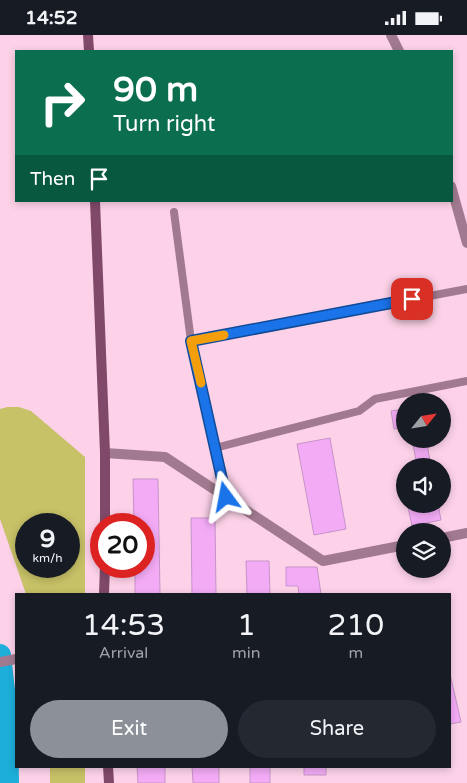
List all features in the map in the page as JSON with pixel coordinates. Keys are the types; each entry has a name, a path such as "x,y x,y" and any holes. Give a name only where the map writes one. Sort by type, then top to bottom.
{"main road":[{"path":"88,35 88,50"},
{"path":"94,202 105,453 105,513"},
{"path":"104,578 104,593"},
{"path":"108,768 109,783"}],"street":[{"path":"391,35 398,50"},
{"path":"453,193 467,243"},
{"path":"105,453 164,457 323,561 396,547"},
{"path":"451,536 467,533"},
{"path":"0,663 15,659"}],"lane":[{"path":"174,212 191,341 226,497"},
{"path":"191,341 467,289"},
{"path":"215,448 359,411 375,399 467,381"}],"shaded area":[{"path":"7,407 19,407 31,411 85,457 85,593 26,593 20,578 80,578 80,513 15,513 15,562 0,519 0,409"},
{"path":"50,768 85,768 85,783 50,783"}],"building":[{"path":"396,410 396,429 394,429 391,411"},
{"path":"330,438 346,529 314,535 297,444"},
{"path":"414,448 428,448 430,458 416,458"},
{"path":"133,479 158,479 160,593 135,593 135,578 155,578 155,513 134,513"},
{"path":"409,513 440,513 441,520 426,523 411,523"},
{"path":"191,518 215,518 216,593 192,593"},
{"path":"246,561 269,561 270,593 247,593"},
{"path":"286,567 317,567 321,593 299,593 298,586 286,586"},
{"path":"451,678 461,722 451,724"},
{"path":"137,768 165,768 165,783 138,783"},
{"path":"192,768 219,768 219,783 193,783"},
{"path":"250,768 270,768 270,783 250,783"},
{"path":"304,768 326,768 326,775 304,775"}],"waterway":[{"path":"0,655 7,717 8,783"}],"slow traffic":[{"path":"201,383 191,341 224,335"}],"route":[{"path":"226,497 191,341 412,299"}]}
